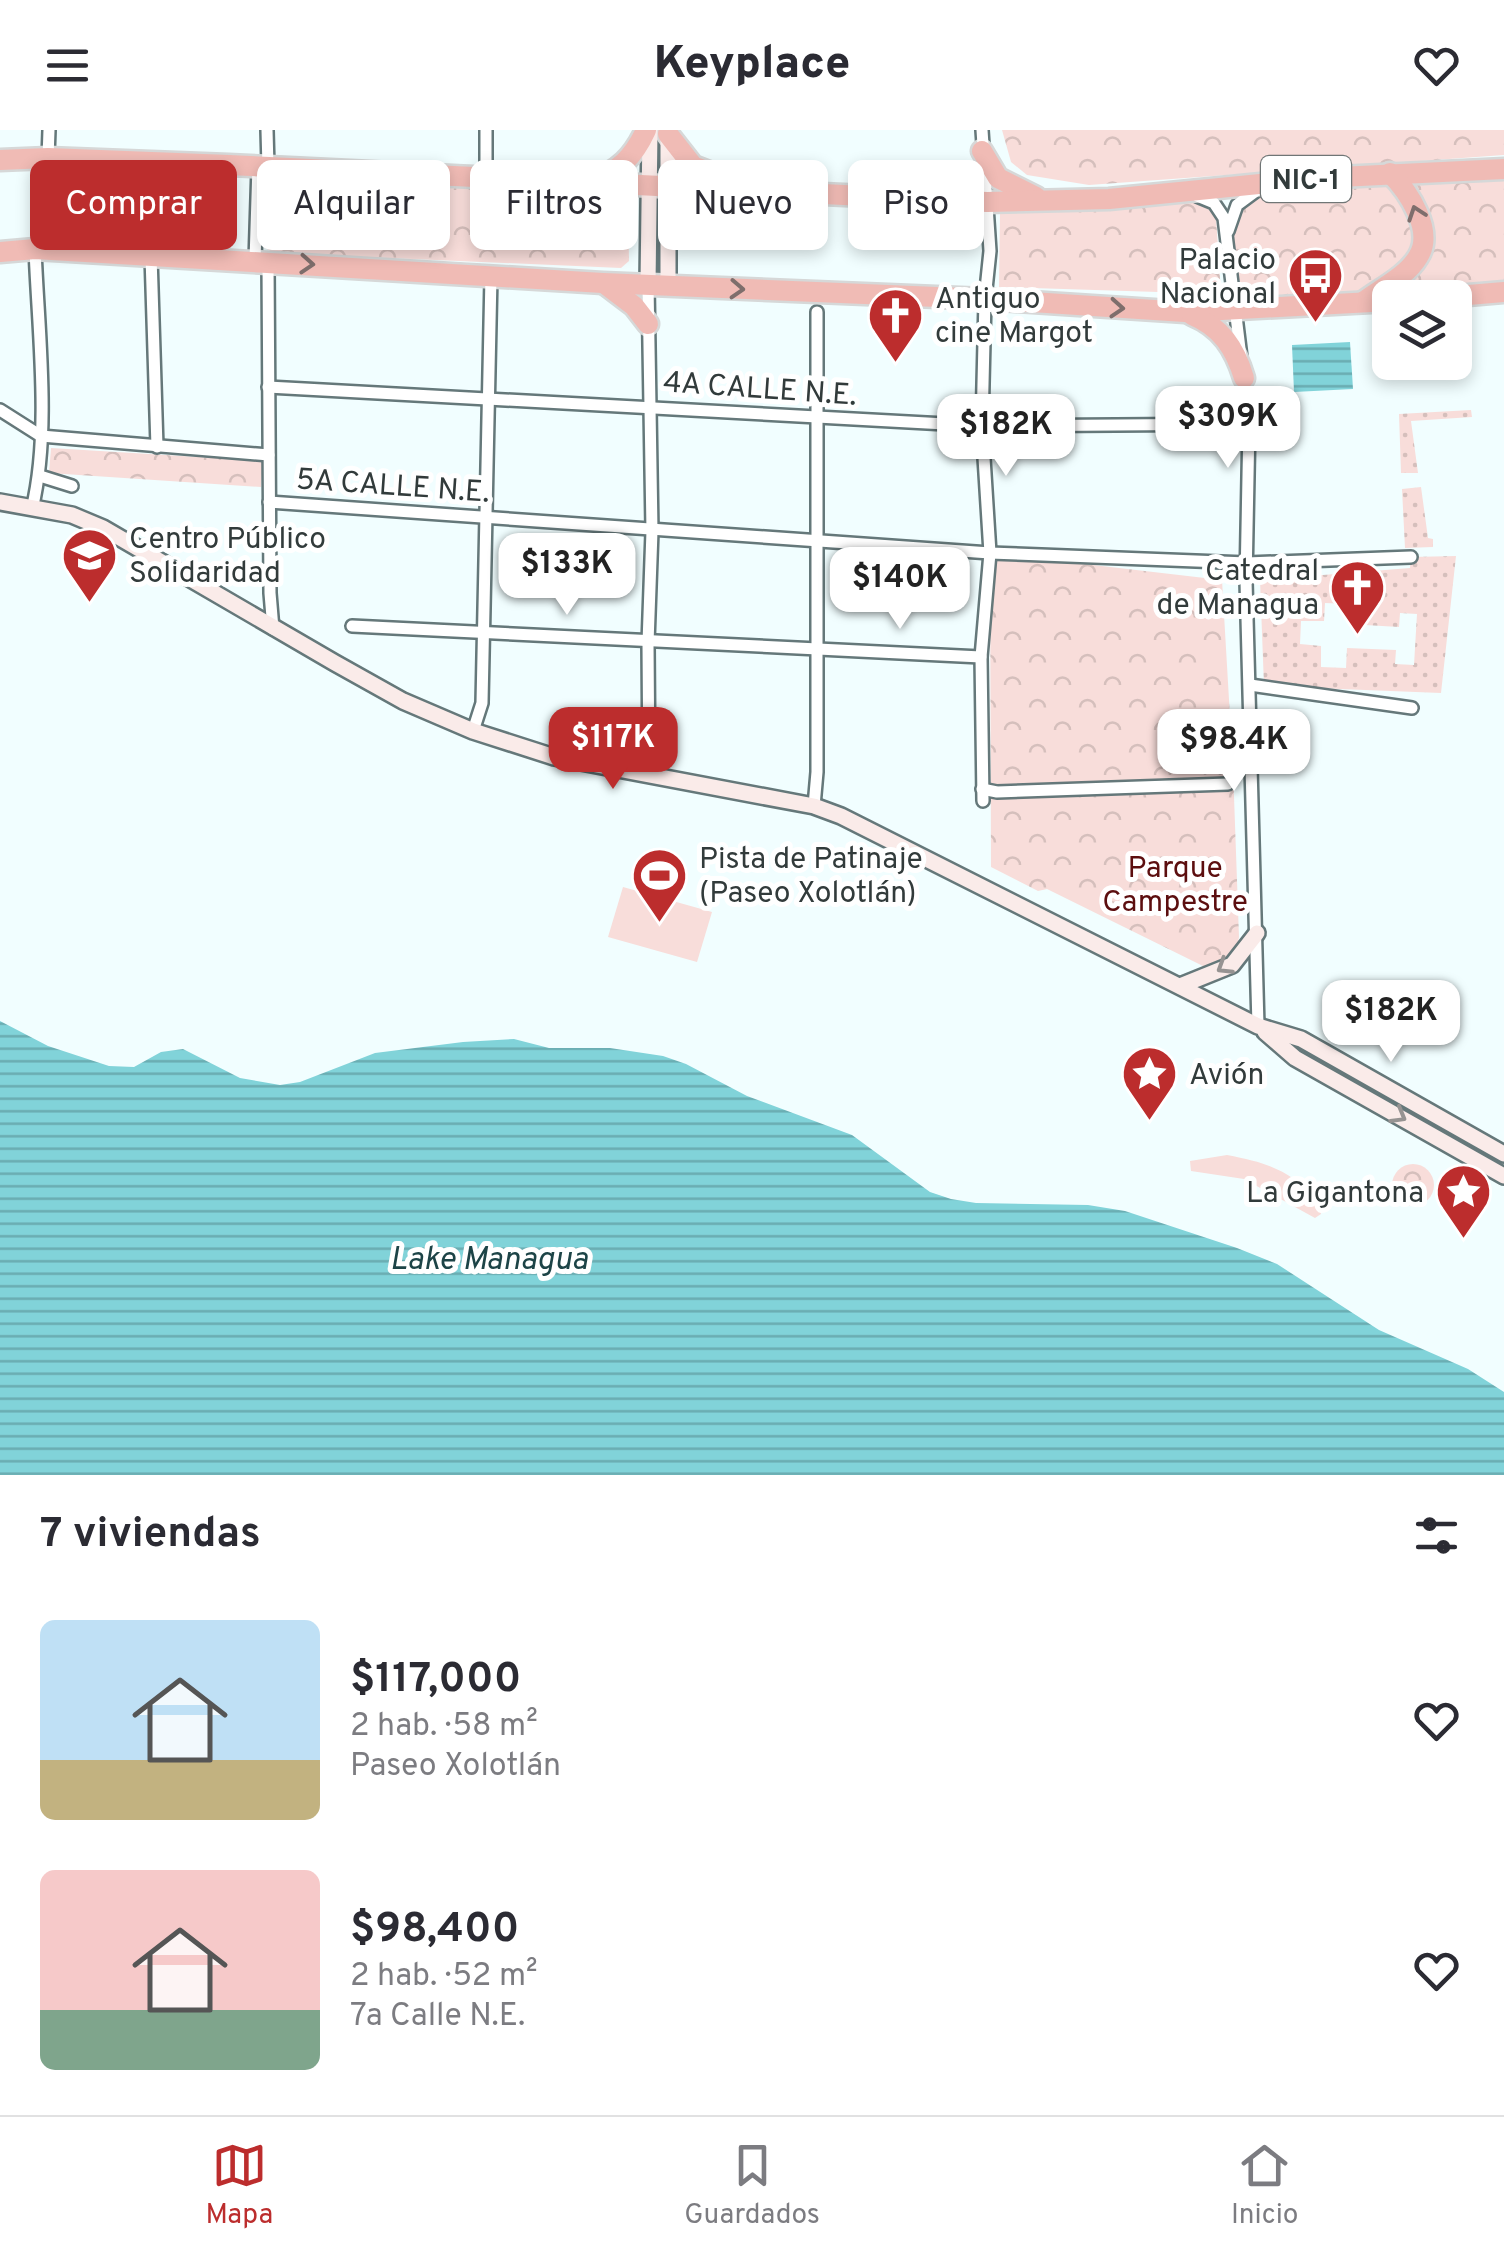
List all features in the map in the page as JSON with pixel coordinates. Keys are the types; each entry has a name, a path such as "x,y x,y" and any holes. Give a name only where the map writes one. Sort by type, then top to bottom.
{"highway":[{"path":"626,160 658,131 686,160"},
{"path":"982,140 998,178 1048,202"},
{"name":"NIC-1","path":"0,160 48,158 257,167"},
{"name":"NIC-1","path":"828,194 1048,202 1390,172 1504,169"},
{"path":"1362,303 1416,261 1421,250 1421,228 1410,198 1390,172"},
{"name":"NIC-1","path":"638,185 658,186"},
{"path":"0,252 35,250 1185,312 1372,302"},
{"path":"603,283 634,306 648,324"},
{"path":"1472,295 1504,292"},
{"path":"1185,312 1215,326 1225,337 1244,378"}],"street":[{"path":"48,130 48,158"},
{"path":"264,160 267,130"},
{"path":"486,130 486,160"},
{"path":"658,131 658,160"},
{"path":"982,140 990,251 982,426 990,553 981,657 983,795 1228,784"},
{"path":"1228,232 1238,205 1268,184"},
{"path":"1184,192 1214,203 1228,232 1249,424 1247,563 1258,1026 1295,1058 1504,1176"},
{"path":"32,509 40,476 41,436 35,250"},
{"path":"261,250 273,629"},
{"path":"649,776 652,531 648,324 658,285 658,250"},
{"path":"151,256 157,447"},
{"path":"472,731 482,703 491,276"},
{"path":"814,806 816,312"},
{"name":"4A CALLE N.E.","path":"268,387 982,426 1249,424"},
{"path":"0,410 41,436 269,455"},
{"path":"40,476 72,486"},
{"path":"0,502 72,515 102,528 273,629 403,700 472,731 554,757 814,806 841,816 1258,1026 1302,1039 1504,1154"},
{"name":"5A CALLE N.E.","path":"269,502 990,553 1247,563 1411,557"},
{"path":"352,626 981,657"},
{"path":"1250,685 1412,708"},
{"path":"1180,986 1232,965 1257,932"}],"green space":[{"path":"1002,130 1504,130 1504,155 1089,185 1027,175 1011,162"},
{"path":"1504,180 1504,281 1372,280 1372,291 1265,299 1238,279 1231,251 1233,228 1252,200 1297,189"},
{"path":"450,181 470,182 470,250 629,250 629,261 621,268 269,250 450,250"},
{"path":"1196,202 1211,209 1216,217 1221,294 999,287 1000,212 1066,212"},
{"path":"1471,410 1472,417 1411,421 1418,473 1401,473 1399,414"},
{"path":"51,448 263,461 261,487 49,473"},
{"path":"1421,487 1428,538 1433,539 1433,547 1405,548 1402,489"},
{"name":"Parque Campestre","path":"990,553 1222,580 1239,937 1236,953 1216,967 1203,966 1047,889 1038,891 991,867"},
{"path":"1456,556 1441,693 1264,686 1260,580 1410,568 1411,557","holes":["1325,603 1349,604 1348,624 1399,627 1400,613 1417,614 1414,665 1395,664 1396,650 1347,648 1346,668 1321,667 1321,646 1300,644 1301,621 1324,621"]},
{"name":"Pista de Patinaje (Paseo Xolotlán)","path":"623,887 712,912 697,962 608,937"},
{"path":"1227,1155 1266,1165 1297,1181 1319,1200 1321,1214 1315,1218 1244,1179 1191,1171 1190,1161"},
{"path":"1413,1164 1428,1170 1434,1185 1428,1200 1413,1206 1398,1200 1392,1185 1398,1170"}],"water":[{"path":"1350,342 1353,389 1294,392 1292,345"},
{"name":"Lake Managua","path":"0,1021 48,1046 109,1066 134,1067 161,1052 183,1049 240,1078 280,1085 300,1082 375,1053 463,1042 514,1039 549,1048 610,1048 663,1056 747,1096 852,1135 930,1192 976,1203 1088,1205 1125,1211 1277,1264 1379,1330 1468,1369 1504,1392 1504,1475 0,1475"}],"place":[{"name":"Palacio Nacional","path":"1315,325"},
{"name":"Antiguo cine Margot","path":"896,364"},
{"name":"Centro Público Solidaridad","path":"90,604"},
{"name":"Catedral de Managua","path":"1358,636"},
{"name":"Pista de Patinaje (Paseo Xolotlán)","path":"660,924"},
{"name":"Avión","path":"1150,1123"},
{"name":"La Gigantona","path":"1463,1241"}]}
